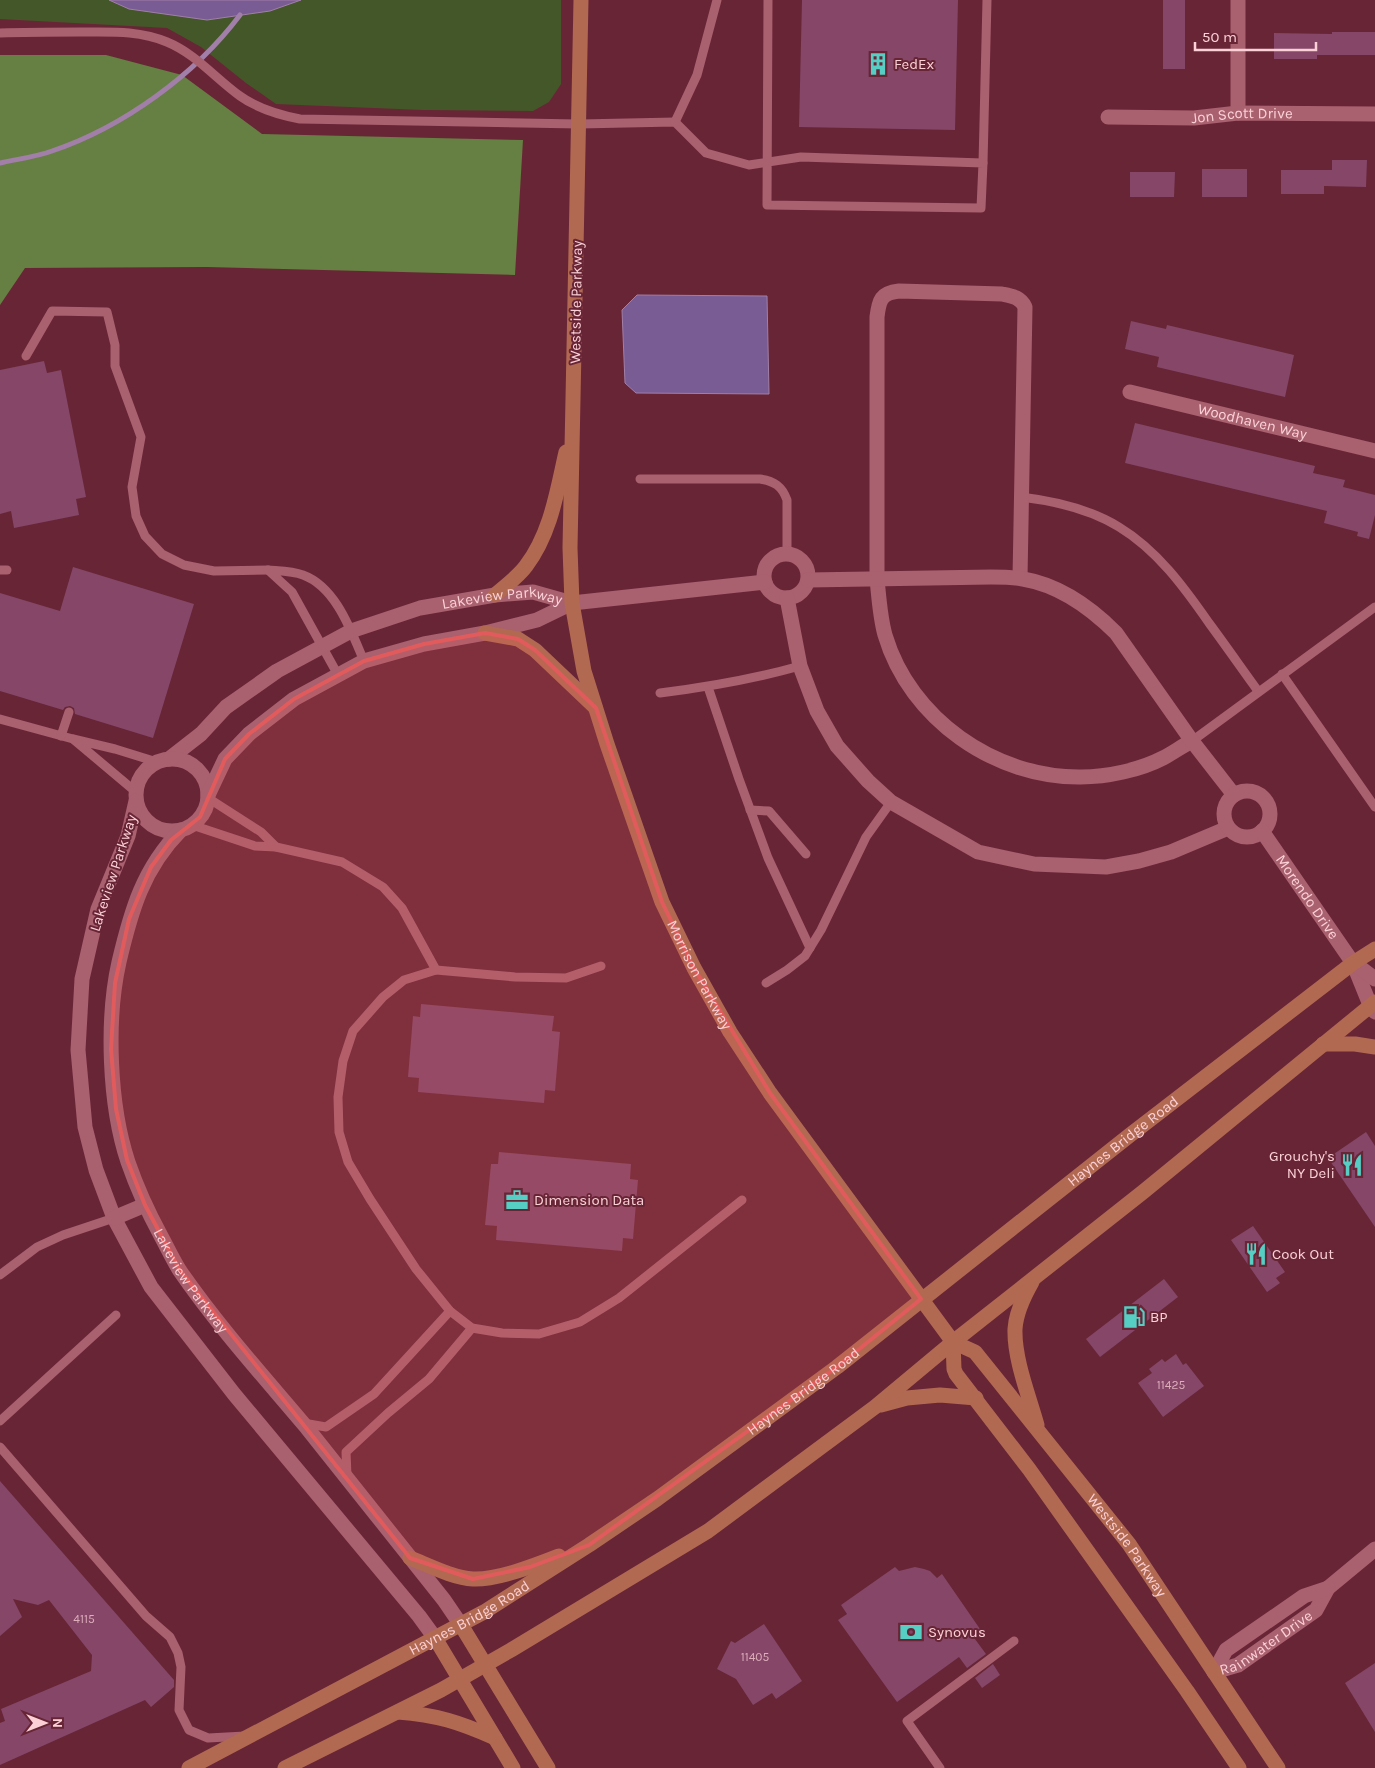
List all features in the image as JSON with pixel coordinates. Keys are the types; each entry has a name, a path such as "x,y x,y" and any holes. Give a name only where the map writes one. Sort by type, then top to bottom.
{"main road":[{"name":"Westside Parkway","path":"572,603 570,548 581,0"},
{"path":"495,595 526,566 549,523 573,424"},
{"name":"Morrison Parkway","path":"572,603 584,671 596,708 662,902 694,968 730,1032 770,1093 921,1299"},
{"path":"486,633 518,639 535,650 596,708"},
{"name":"Haynes Bridge Road","path":"189,1768 484,1612 589,1545 672,1488 837,1367 1137,1129 1353,963 1375,949"},
{"path":"285,1768 460,1679 708,1531 874,1407 952,1342 1143,1192 1323,1044 1373,1006"},
{"path":"1323,1044 1355,1044 1375,1047"},
{"path":"1034,1278 1021,1302 1015,1329 1018,1353 1039,1433"},
{"path":"921,1299 952,1342 954,1369 1060,1512 1239,1768"},
{"name":"Westside Parkway","path":"952,1342 975,1352 1128,1544 1278,1768"},
{"path":"874,1407 907,1398 940,1395 976,1398"},
{"path":"410,1558 462,1577 479,1578 505,1574 589,1545"},
{"name":"Lakeview Parkway","path":"460,1624 548,1768"},
{"path":"435,1638 513,1768"},
{"path":"398,1712 445,1718 495,1738"}],"street":[{"path":"1238,0 1238,113"},
{"name":"Jon Scott Drive","path":"1108,116 1194,118 1238,113 1375,114"},
{"path":"1020,578 1025,307 1014,296 1002,294 890,292 878,304 877,317 877,579 879,608 885,636 907,683 924,705 945,726 970,744 998,760 1028,771 1058,776 1083,777 1108,774 1135,768 1161,759 1192,740"},
{"name":"Woodhaven Way","path":"1130,392 1375,451"},
{"path":"788,554 800,560 805,566 808,572 808,580 800,593 787,598 773,594 765,582 766,568 769,562 774,557 788,554"},
{"path":"808,580 1020,578 1061,591 1101,618 1116,633 1192,740 1234,795"},
{"path":"572,603 765,582"},
{"name":"Lakeview Parkway","path":"163,760 201,734 226,707 277,671 351,631 420,608 495,595 533,592 572,603"},
{"path":"787,598 800,666 817,711 837,746 868,781 891,802 978,852 1034,864 1106,867 1139,861 1171,852 1228,828"},
{"name":"Lakeview Parkway","path":"208,796 225,760 249,734 294,699 364,661 424,644 486,633 537,620 572,603"},
{"path":"163,760 181,760 196,769 206,784 208,796 206,807 200,817 186,828 169,831 158,828 148,822 140,812 136,797 140,778 148,768 163,760"},
{"path":"1240,792 1255,793 1262,797 1269,810 1267,825 1262,831 1248,837 1233,833 1228,828 1224,814 1228,800 1240,792"},
{"name":"Lakeview Parkway","path":"136,797 128,836 98,909 82,979 78,1050 85,1126 96,1170 114,1218 151,1287 203,1356 419,1616 435,1638"},
{"name":"Lakeview Parkway","path":"186,828 156,860 147,876 129,919 115,983 111,1049 116,1109 128,1160 145,1206 179,1270 228,1335 348,1479 444,1600 460,1624"},
{"name":"Morendo Drive","path":"1262,831 1353,963"},
{"path":"1353,963 1375,978"},
{"path":"1353,963 1373,1006"},
{"path":"114,1218 145,1206"},
{"name":"Rainwater Drive","path":"1214,1672 1238,1665 1316,1610 1328,1588 1375,1549"}],"lane":[{"path":"675,122 697,75 717,0"},
{"path":"768,0 766,205 982,208 987,0"},
{"path":"0,33 126,32 148,36 167,42 184,51 205,66 242,98 274,114 300,119 579,124 675,122 706,153 749,165 801,157 983,163"},
{"path":"26,356 52,310 107,312 115,345 115,366 141,437 132,486 136,516 145,536 162,554 184,566 214,571 268,570 301,574 312,579 329,592 351,631 364,661"},
{"path":"640,479 771,480 784,492 788,500 788,554"},
{"path":"1021,497 1069,506 1118,526 1136,538 1172,573 1258,692"},
{"path":"268,570 292,592 338,675"},
{"path":"1192,740 1375,607"},
{"path":"660,692 708,687 764,676 800,666"},
{"path":"1282,674 1375,807"},
{"path":"708,687 768,858 810,948"},
{"path":"61,736 69,712"},
{"path":"0,718 61,736 163,760"},
{"path":"73,739 136,797"},
{"path":"208,796 261,832 276,847"},
{"path":"766,983 805,956 821,930 866,837 891,802"},
{"path":"750,810 769,811 806,854"},
{"path":"186,828 255,846 276,847 342,862 383,887 402,908 436,970"},
{"path":"601,966 566,978 515,977 436,970 404,980 383,997 353,1031 343,1061 338,1097 339,1132 348,1162 370,1199 416,1269 450,1311 472,1328 502,1333 538,1334 580,1322 619,1298 742,1200"},
{"path":"0,1275 37,1247 63,1235 114,1218"},
{"path":"302,1423 326,1427 374,1394 450,1311"},
{"path":"0,1421 116,1315"},
{"path":"348,1479 346,1452 388,1413 429,1379 472,1328"},
{"path":"0,1447 146,1616 170,1637 178,1653 181,1667 180,1710 189,1730 208,1738 251,1735"},
{"path":"940,1768 908,1721 1014,1641"}],"highlighted area":[{"path":"485,633 518,639 535,650 596,708 662,902 694,968 770,1093 921,1299 837,1367 589,1545 530,1567 473,1579 410,1558 179,1269 145,1205 127,1160 116,1109 111,1049 115,983 129,919 151,867 171,840 200,817 225,759 249,734 294,699 364,661 424,644"}],"green space":[{"path":"0,0 561,0 561,84 549,102 533,111 423,110 276,104 201,47 167,28 0,19"},
{"path":"0,55 106,55 182,75 262,134 523,140 515,275 207,267 25,268 0,305"}],"shaded area":[{"path":"109,0 301,0 270,11 207,20 129,9"},
{"path":"637,295 767,296 769,394 636,393 625,383 622,310"}],"building":[{"name":"FedEx","path":"802,0 958,0 955,130 799,127"},
{"path":"1163,0 1185,0 1185,69 1163,69"},
{"path":"1332,32 1375,32 1375,55 1317,55 1317,59 1274,59 1274,33 1332,34"},
{"path":"1332,160 1367,160 1366,187 1324,186 1324,194 1281,194 1281,170 1332,170"},
{"path":"1202,169 1247,169 1247,197 1202,197"},
{"path":"1130,172 1175,172 1174,197 1130,197"},
{"path":"1131,321 1166,329 1167,325 1294,355 1285,397 1157,367 1159,357 1125,349"},
{"path":"44,361 47,373 61,370 86,497 76,499 79,515 14,528 11,511 0,514 0,370"},
{"path":"1135,423 1315,466 1313,473 1345,480 1343,487 1375,495 1375,515 1369,539 1357,536 1358,532 1324,523 1327,511 1125,463"},
{"path":"73,567 194,604 153,738 75,714 74,708 70,706 65,707 63,710 0,691 0,593 60,611"},
{"path":"421,1004 554,1016 552,1031 560,1032 555,1091 545,1090 544,1103 418,1092 419,1078 408,1077 413,1016 420,1017"},
{"path":"1366,1132 1375,1146 1375,1227 1328,1158"},
{"path":"499,1152 631,1164 630,1179 638,1180 633,1239 623,1238 622,1251 496,1240 497,1226 485,1225 491,1164 498,1164"},
{"path":"1253,1226 1285,1272 1276,1278 1280,1283 1267,1292 1231,1240"},
{"path":"1164,1279 1178,1297 1100,1357 1086,1339"},
{"path":"1176,1354 1183,1365 1186,1363 1204,1386 1163,1417 1138,1383 1152,1373 1149,1369 1162,1359 1165,1362"},
{"path":"0,1481 174,1680 174,1687 151,1707 145,1700 0,1765 0,1723 5,1721 1,1709 91,1671 92,1655 49,1600 38,1605 13,1599 22,1617 0,1636"},
{"name":"Synovus","path":"895,1567 899,1571 915,1567 924,1569 930,1571 937,1578 942,1574 980,1629 972,1635 986,1654 967,1668 959,1657 897,1702 838,1620 847,1614 841,1605"},
{"path":"764,1624 802,1681 776,1699 772,1693 753,1705 736,1679 717,1669 731,1641 735,1643"},
{"path":"1375,1663 1375,1732 1345,1683"},
{"path":"993,1664 1000,1675 982,1688 975,1678"}],"waterway":[{"path":"0,163 52,151 79,141 131,113 156,96 202,58 240,15"}],"place":[{"name":"FedEx","path":"878,64"},
{"name":"Grouchy's NY Deli","path":"1352,1165"},
{"name":"Dimension Data","path":"517,1200"},
{"name":"Cook Out","path":"1256,1254"},
{"name":"BP","path":"1134,1317"},
{"name":"Synovus","path":"911,1632"}]}
